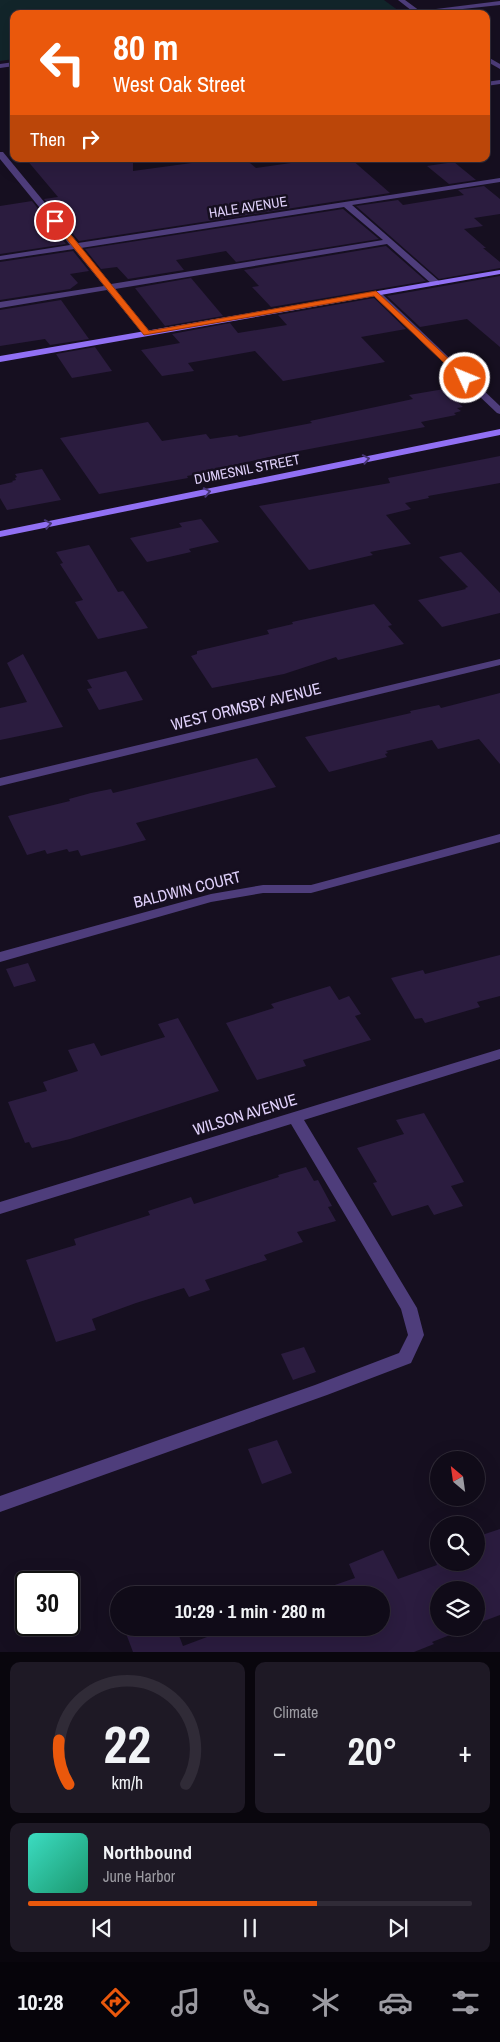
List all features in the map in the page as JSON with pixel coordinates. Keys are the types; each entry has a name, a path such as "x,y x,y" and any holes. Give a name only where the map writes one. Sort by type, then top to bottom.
{"main road":[{"path":"0,359 500,272"},
{"name":"DUMESNIL STREET","path":"0,534 500,432"}],"street":[{"path":"401,0 416,10"},
{"path":"444,10 500,3"},
{"path":"2,152 147,333"},
{"name":"HALE AVENUE","path":"0,258 500,180"},
{"path":"346,204 436,283"},
{"path":"0,305 388,242"},
{"path":"376,293 500,411"},
{"name":"WEST ORMSBY AVENUE","path":"0,782 500,662"},
{"name":"BALDWIN COURT","path":"0,958 211,898 263,889 310,889 500,838"},
{"name":"WILSON AVENUE","path":"0,1208 500,1054"},
{"path":"0,1504 321,1390 405,1358 416,1335 409,1308 295,1117"}],"green space":[{"path":"0,0 384,0 398,10 10,10 10,60 0,61"}],"building":[{"path":"29,162 133,162 133,171 199,162 249,162 256,168 298,162 354,162 390,193 79,241 44,199 58,197"},
{"path":"454,162 476,180 449,184 427,166"},
{"path":"484,186 500,199 500,214 474,218 483,226 464,229 500,262 500,268 439,279 356,206 398,200 403,205 464,195 458,190"},
{"path":"32,201 66,244 0,254 0,206"},
{"path":"343,209 379,239 236,262 226,251 176,260 184,270 128,279 117,267 101,269 85,249"},
{"path":"386,246 426,281 271,307 252,287 259,286 244,270"},
{"path":"73,251 89,271 70,274 78,283 70,289 0,300 0,262"},
{"path":"500,276 500,347 467,319 420,327 387,296"},
{"path":"191,278 223,316 165,326 135,288"},
{"path":"374,298 406,329 361,337 385,362 283,381 255,351 188,363 194,371 162,376 141,350 180,343 172,334 230,323 238,333 287,325 278,315"},
{"path":"61,300 89,339 50,345 45,339 0,346 0,310"},
{"path":"95,347 112,371 72,378 56,354"},
{"path":"444,389 463,407 457,408 461,411 454,413 456,415 421,422 425,427 283,454 187,476 188,478 99,494 60,438 148,422 162,441 206,434 210,439 237,435 239,437 312,423 310,421 413,399 409,395"},
{"path":"500,456 500,483 428,496 429,498 405,503 411,509 386,515 411,544 370,552 373,555 309,570 259,506 390,483 388,478"},
{"path":"42,469 61,500 7,510 0,498 0,485 16,480 15,474"},
{"path":"201,519 219,542 189,549 191,552 147,562 130,538 182,527 179,523"},
{"path":"89,545 118,592 123,591 148,628 98,639 75,602 83,600 60,564 63,563 56,552"},
{"path":"461,552 500,593 500,613 442,627 418,600 468,587 439,557"},
{"path":"374,604 392,625 388,626 404,644 338,660 336,657 284,674 212,688 191,656 197,654 197,651 269,634 267,630 293,624 292,622"},
{"path":"23,654 63,727 0,740 0,708 27,702 7,663"},
{"path":"126,671 143,700 99,710 87,689 92,688 87,680"},
{"path":"500,693 500,764 479,739 438,749 432,740 386,751 388,753 385,754 387,757 329,772 305,737 411,713 410,711 439,705 441,708"},
{"path":"257,758 276,787 136,823 146,840 81,856 78,850 69,852 67,849 47,854 45,850 27,855 8,816 70,801 69,799 91,793 111,789 113,793"},
{"path":"500,955 500,996 477,1002 480,1007 425,1023 422,1018 415,1019 391,978 423,970 425,974"},
{"path":"28,963 36,981 14,987 6,969"},
{"path":"330,986 339,1000 349,996 361,1014 355,1016 371,1040 303,1060 306,1066 257,1080 226,1023 274,1008 271,1004"},
{"path":"178,1018 219,1091 70,1139 32,1148 29,1142 25,1143 8,1102 47,1091 43,1082 78,1071 68,1050 94,1043 101,1056 165,1037 158,1024"},
{"path":"424,1113 464,1182 451,1186 463,1206 434,1215 428,1205 392,1216 373,1183 377,1182 357,1148 404,1134 396,1120"},
{"path":"306,1167 314,1181 318,1180 332,1206 328,1207 336,1221 297,1232 303,1242 264,1255 267,1260 205,1280 210,1290 189,1297 184,1288 136,1303 92,1319 96,1330 56,1342 26,1260 76,1245 74,1239 150,1215 148,1211 191,1197 194,1204"},
{"path":"304,1347 316,1372 293,1380 281,1354"},
{"path":"277,1440 292,1473 262,1484 248,1449"},
{"path":"500,1529 500,1615 485,1621 485,1581 430,1581 430,1636 447,1636 414,1652 133,1652 127,1636 179,1636 183,1646 210,1636 390,1636 390,1586 332,1586 355,1578 349,1564 383,1550 398,1579 430,1568 430,1571 485,1571 485,1534"}],"route":[{"path":"55,221 147,333 376,293 465,378"}]}
